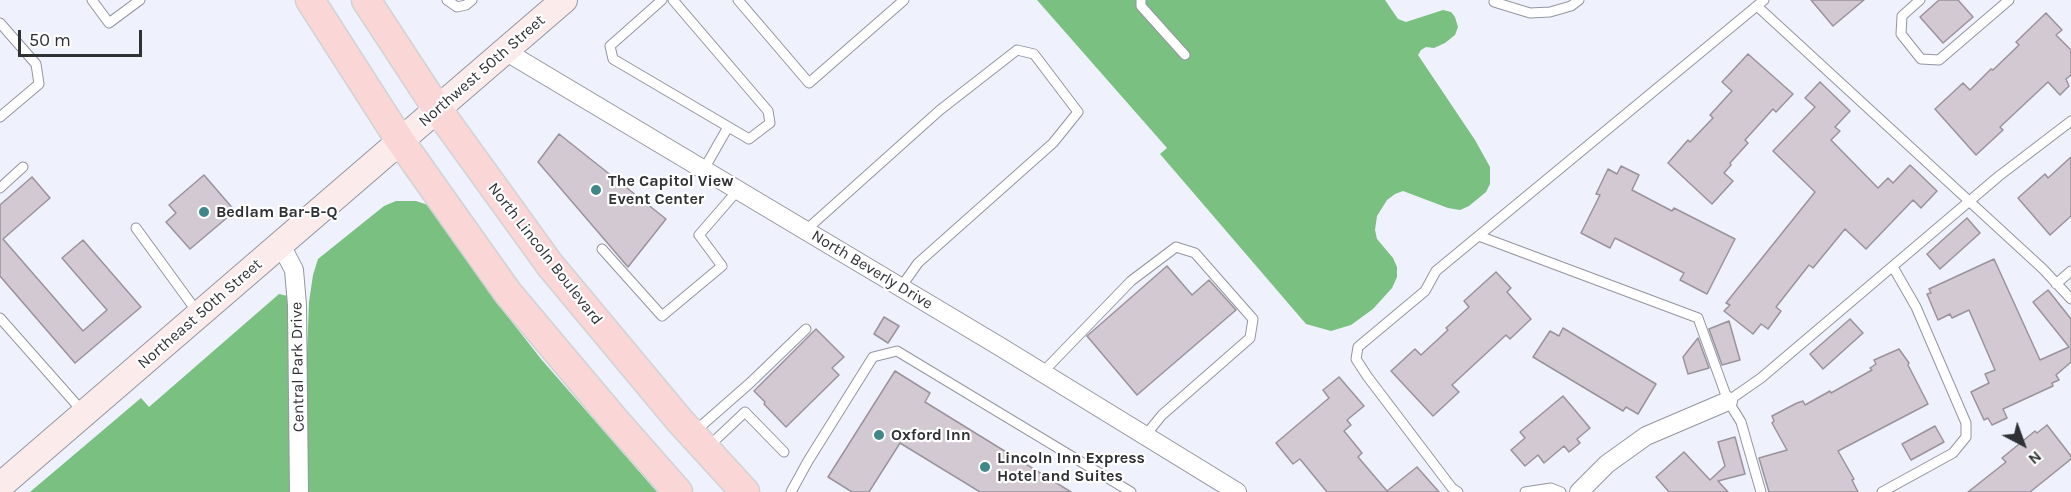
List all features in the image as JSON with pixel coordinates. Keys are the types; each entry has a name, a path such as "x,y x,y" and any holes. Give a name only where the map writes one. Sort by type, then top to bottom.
{"main road":[{"path":"310,0 401,142 508,293 678,492"},
{"name":"North Lincoln Boulevard","path":"366,0 438,110 550,265 698,442 745,492"},
{"name":"Northwest 50th Street","path":"401,142 564,0"},
{"name":"Northeast 50th Street","path":"0,486 401,142"}],"street":[{"name":"North Beverly Drive","path":"505,51 901,287 1237,492"},
{"name":"Central Park Drive","path":"281,245 294,270 297,305 299,492"},
{"path":"1579,492 1607,464 1646,436 1728,401"}],"lane":[{"path":"92,0 109,22 140,0"},
{"path":"447,0 456,7 466,5 472,0"},
{"path":"662,0 610,46 613,59 748,139 770,123 768,111 674,0"},
{"path":"738,0 809,82 904,0"},
{"path":"1141,0 1141,6 1185,55"},
{"path":"1494,2 1530,13 1550,12 1571,6 1579,0"},
{"path":"1920,0 1902,16 1901,34 1921,59 1939,60 2009,0"},
{"path":"1458,492 1444,479 1356,359 1358,347 1425,291 1436,271 1760,3 1969,202 2043,269 2071,299"},
{"path":"0,23 36,64 39,84 0,117"},
{"path":"806,230 940,110 1017,50 1034,54 1078,112 1053,143 918,263 901,287"},
{"path":"1728,401 1761,378 1969,202 2071,121"},
{"path":"704,169 728,127"},
{"path":"0,188 23,167"},
{"path":"602,249 662,316 722,266 699,235 738,190"},
{"path":"136,228 199,315"},
{"path":"1479,236 1698,318 1728,401 1741,422 1761,492"},
{"path":"1041,374 1131,281 1176,247 1195,253 1253,319 1250,338 1162,415 1144,436"},
{"path":"1882,492 1953,453 1966,437 1966,423 1916,307 1893,267"},
{"path":"2056,284 2071,270"},
{"path":"0,318 85,413"},
{"path":"698,442 750,383 806,329"},
{"path":"791,492 873,357 897,351 1131,492"},
{"path":"698,442 745,412 784,452"},
{"path":"1525,492 1551,488 1561,492"}],"green space":[{"path":"1037,0 1385,0 1398,19 1406,22 1443,10 1451,12 1458,27 1455,35 1434,48 1426,47 1418,55 1475,140 1490,167 1490,184 1486,192 1469,206 1460,210 1448,208 1403,191 1387,200 1377,216 1375,230 1377,239 1393,258 1397,267 1397,277 1392,288 1373,309 1351,325 1331,331 1306,324 1160,154 1167,148"},
{"path":"396,201 416,201 428,205 501,308 541,359 657,492 308,492 306,378 309,302 313,275 318,259 384,206"},
{"path":"279,294 292,297 289,492 30,492 141,398 149,407"}],"building":[{"path":"1811,0 1864,0 1833,26"},
{"path":"1939,0 1958,0 1973,17 1943,43 1920,17"},
{"path":"2046,13 2062,30 2056,35 2071,50 2071,75 2066,79 2069,86 2060,95 2048,82 2000,127 2003,130 1976,155 1935,109 1963,83 1970,90 2019,45 2016,42"},
{"path":"1748,54 1793,94 1776,112 1773,109 1745,140 1748,143 1724,173 1733,181 1712,204 1668,163 1688,140 1690,142 1713,118 1710,115 1732,91 1722,82"},
{"path":"1820,82 1850,111 1835,127 1840,131 1831,140 1878,188 1888,178 1893,183 1910,165 1937,191 1921,208 1913,200 1866,249 1845,229 1813,268 1809,265 1776,307 1781,311 1768,329 1761,324 1753,334 1724,311 1730,305 1726,303 1815,192 1773,151 1815,107 1805,98"},
{"name":"The Capitol View Event Center","path":"559,134 666,219 628,267 538,162"},
{"path":"2071,157 2071,216 2050,235 2018,198 2045,174 2048,178"},
{"path":"1621,166 1639,175 1632,190 1735,239 1707,294 1680,280 1684,273 1615,238 1610,248 1581,233 1600,195 1596,194 1608,169 1617,174"},
{"name":"Bedlam Bar-B-Q","path":"204,175 235,211 190,249 166,222 176,213 169,205"},
{"path":"32,177 50,198 3,239 83,331 107,310 62,258 83,240 141,307 75,363 0,276 0,205"},
{"path":"1967,218 1980,233 1940,269 1927,254"},
{"path":"1994,259 2040,360 2069,347 2033,302 2048,290 2071,319 2071,362 2056,375 2059,380 2052,383 2053,386 2003,409 2007,418 1992,425 1988,418 1984,420 1971,392 1989,383 1985,374 1995,370 1969,310 1952,318 1950,314 1938,320 1927,294 1931,293 1929,289"},
{"path":"1167,266 1192,295 1209,280 1236,310 1137,395 1087,336"},
{"path":"1496,272 1511,288 1507,292 1531,319 1510,339 1506,335 1452,385 1459,392 1433,416 1391,371 1415,349 1421,355 1448,330 1446,328 1469,307 1464,301"},
{"path":"884,317 899,326 888,343 874,334"},
{"path":"1850,319 1863,333 1823,369 1810,354"},
{"path":"1729,321 1740,360 1722,365 1709,329"},
{"path":"1563,328 1656,384 1638,414 1626,407 1623,411 1533,357 1550,331 1559,336"},
{"path":"816,329 844,357 832,368 839,375 786,427 754,391"},
{"path":"1698,338 1709,368 1688,374 1683,357"},
{"path":"1899,349 1909,363 1928,404 1838,451 1854,479 1852,480 1858,492 1769,492 1759,458 1787,450 1772,423 1774,421 1772,416 1797,403 1803,401 1805,405 1830,391 1831,393 1872,370 1870,368 1876,364 1874,360"},
{"path":"895,371 930,393 925,402 1071,492 980,492 900,443 869,492 852,492 828,477"},
{"path":"1339,377 1364,406 1347,420 1351,425 1344,431 1362,453 1358,457 1387,491 1417,467 1439,492 1327,492 1300,459 1293,464 1276,443 1329,398 1323,390"},
{"path":"1563,396 1590,428 1577,439 1580,443 1569,452 1564,446 1544,463 1538,455 1525,466 1511,450 1525,438 1520,432"},
{"path":"2047,425 2071,459 2030,492 1968,492 2006,462 2002,458 2035,431 2037,433"},
{"path":"1935,426 1944,442 1911,460 1902,444"},
{"path":"1735,437 1745,474 1718,481 1728,492 1669,492 1656,477 1684,452 1710,480 1725,466 1718,442"}],"place":[{"name":"The Capitol View Event Center","path":"596,190"},
{"name":"Bedlam Bar-B-Q","path":"204,212"},
{"name":"Oxford Inn","path":"879,435"},
{"name":"Lincoln Inn Express Hotel and Suites","path":"985,467"}]}
